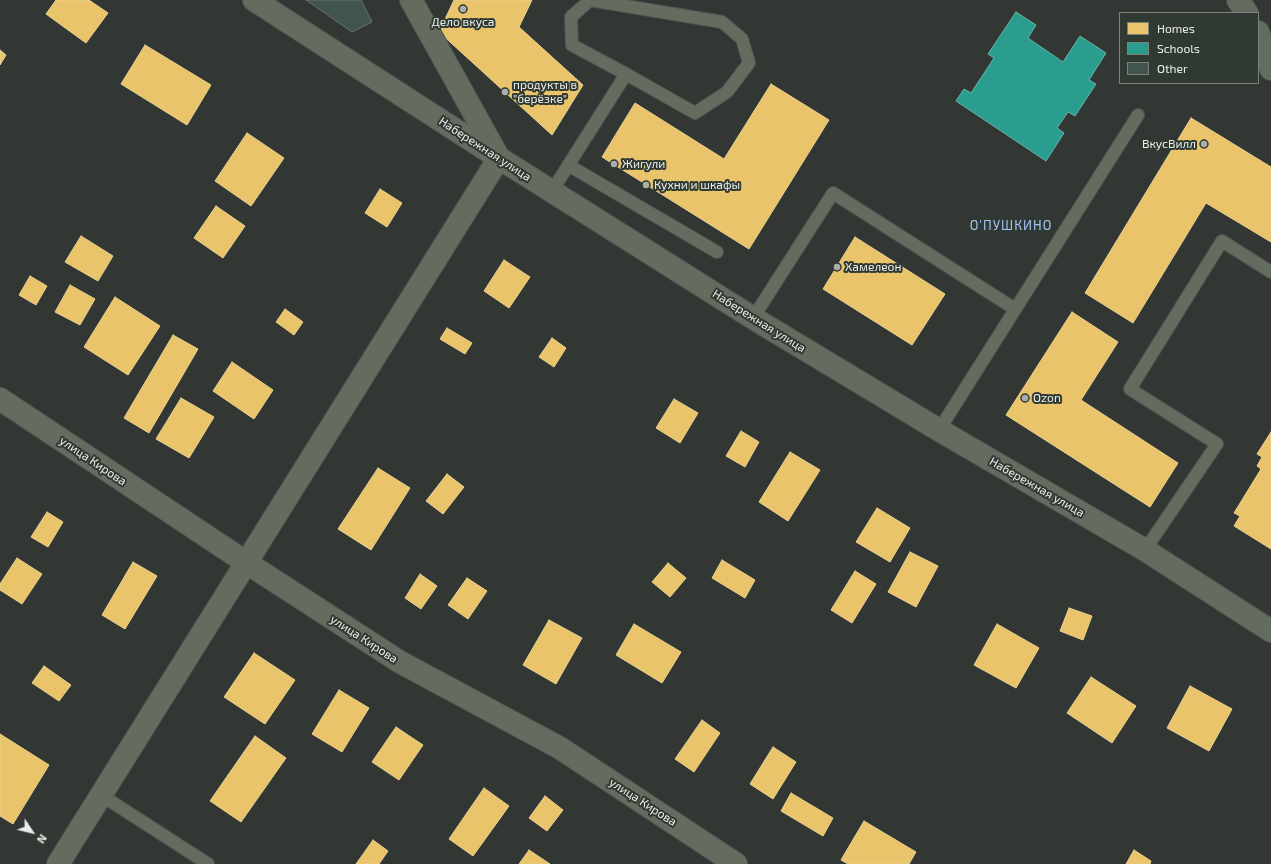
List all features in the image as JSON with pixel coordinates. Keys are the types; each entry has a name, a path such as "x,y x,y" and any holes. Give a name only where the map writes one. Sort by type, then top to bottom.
{"street":[{"name":"Набережная улица","path":"254,0 499,158 753,318 939,430 1145,550 1271,632"},
{"path":"58,864 499,158 411,0"},
{"path":"1238,0 1246,12"},
{"path":"1259,35 1271,69"},
{"name":"улица Кирова","path":"0,399 247,563 400,662 560,748 736,864"}],"lane":[{"path":"590,0 722,22 742,39 749,63 727,92 695,113 626,74 572,45 571,17 590,0"},
{"path":"552,191 626,74"},
{"path":"939,430 1138,115"},
{"path":"568,165 717,252"},
{"path":"753,318 833,193 1015,309"},
{"path":"1145,550 1217,444 1130,389 1222,241 1271,272"},
{"path":"100,795 208,864"}],"building: Homes":[{"path":"56,0 89,0 108,13 86,43 46,14"},
{"path":"454,0 532,0 519,27 583,85 552,135 439,32"},
{"path":"145,45 211,85 187,125 121,84"},
{"path":"0,50 6,55 0,65"},
{"path":"771,84 829,120 749,249 602,157 635,103 724,159"},
{"path":"1191,118 1271,167 1271,242 1206,203 1133,323 1085,293"},
{"path":"247,133 284,158 251,206 215,181"},
{"path":"380,189 402,203 387,227 365,213"},
{"path":"216,206 245,226 223,258 194,238"},
{"path":"81,236 113,256 98,281 65,262"},
{"path":"855,237 945,294 912,345 823,289"},
{"path":"504,260 530,277 509,308 484,291"},
{"path":"30,276 47,286 36,305 19,295"},
{"path":"70,285 95,299 80,325 55,312"},
{"path":"115,297 160,326 128,375 84,347"},
{"path":"285,309 303,322 294,335 276,322"},
{"path":"1072,312 1118,342 1081,400 1178,463 1150,507 1006,415"},
{"path":"447,328 472,343 465,354 440,339"},
{"path":"173,335 198,349 149,433 124,418"},
{"path":"552,338 566,348 554,367 539,357"},
{"path":"232,362 273,390 254,419 213,391"},
{"path":"181,398 214,417 189,458 156,439"},
{"path":"674,399 698,413 680,443 656,428"},
{"path":"741,431 759,442 745,467 726,456"},
{"path":"1271,432 1271,549 1234,526 1240,516 1234,513 1261,469 1257,466 1262,457 1257,454"},
{"path":"790,452 820,470 788,521 759,502"},
{"path":"378,468 410,488 371,550 338,529"},
{"path":"447,474 464,487 443,514 426,501"},
{"path":"877,508 910,528 890,562 856,542"},
{"path":"47,512 63,522 48,547 31,537"},
{"path":"910,552 938,566 916,607 888,592"},
{"path":"17,558 42,574 22,604 0,590 0,584"},
{"path":"722,560 755,580 745,598 712,578"},
{"path":"133,562 157,576 125,629 102,615"},
{"path":"668,563 686,578 670,597 652,582"},
{"path":"855,571 876,584 852,623 831,610"},
{"path":"420,574 437,586 421,609 405,598"},
{"path":"467,578 487,591 468,619 448,605"},
{"path":"1069,608 1092,616 1083,640 1060,631"},
{"path":"549,620 582,638 556,684 523,665"},
{"path":"634,624 681,652 662,683 616,655"},
{"path":"997,624 1039,648 1016,688 974,665"},
{"path":"254,653 295,680 265,724 224,697"},
{"path":"44,666 71,685 59,701 32,683"},
{"path":"1091,677 1136,706 1112,743 1067,713"},
{"path":"1190,686 1232,709 1209,751 1167,728"},
{"path":"339,690 369,708 342,752 312,734"},
{"path":"702,720 720,733 694,772 675,759"},
{"path":"396,727 423,745 399,780 372,762"},
{"path":"0,734 49,765 13,824 0,816"},
{"path":"255,736 286,758 241,822 210,801"},
{"path":"773,747 796,762 773,799 750,784"},
{"path":"484,788 509,806 473,856 449,839"},
{"path":"791,793 833,818 823,836 781,811"},
{"path":"545,796 563,810 547,831 529,818"},
{"path":"864,821 916,852 909,864 848,864 841,860"},
{"path":"373,840 388,851 379,864 356,864"},
{"path":"529,850 550,864 519,864"},
{"path":"1134,850 1151,861 1150,864 1126,864"}],"building: Schools":[{"path":"1016,12 1036,25 1028,38 1063,62 1080,36 1106,53 1089,80 1096,84 1075,116 1068,112 1057,128 1064,133 1046,161 956,101 964,89 971,93 994,58 988,54"}],"building: Other":[{"path":"306,0 361,0 372,22 352,32"}],"place":[{"name":"Дело вкуса","path":"463,9"},
{"name":"продукты в \"берёзке\"","path":"505,92"},
{"name":"ВкусВилл","path":"1204,144"},
{"name":"Жигули","path":"614,164"},
{"name":"Кухни и шкафы","path":"646,185"},
{"name":"Хамелеон","path":"837,267"},
{"name":"Ozon","path":"1025,398"}],"district":[{"name":"О'ПУШКИНО","path":"1011,226"}]}
